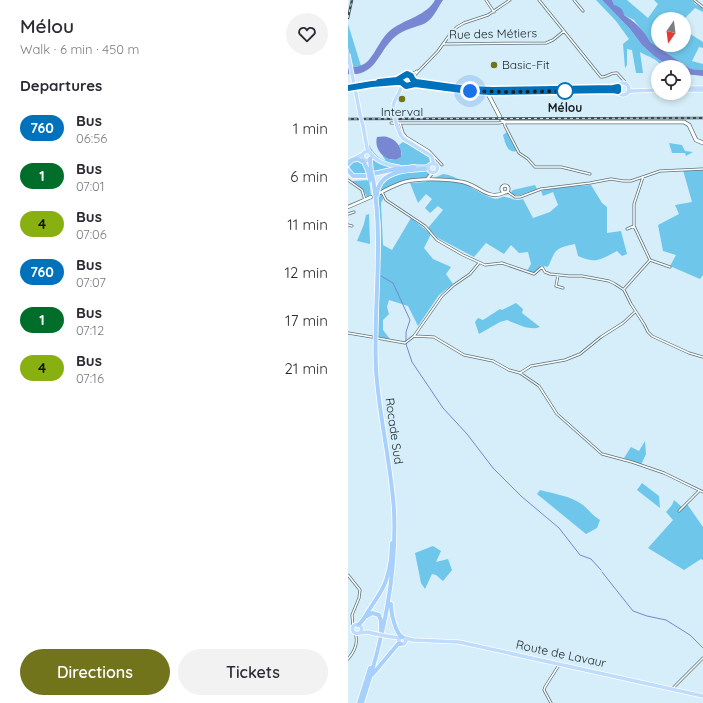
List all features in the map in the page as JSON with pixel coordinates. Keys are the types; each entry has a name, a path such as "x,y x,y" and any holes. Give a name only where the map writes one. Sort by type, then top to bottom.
{"highway":[{"name":"Rocade Sud","path":"362,703 382,634 391,587 394,553 394,510 376,370 378,214 369,171 369,156"},
{"path":"348,163 354,159 361,159 369,171"},
{"path":"348,170 353,176 360,177 395,169 419,167"},
{"path":"378,214 377,191 380,183 385,178 394,173 430,168"},
{"name":"Rocade Sud","path":"359,703 381,631 387,602 392,524 390,487 374,369 373,330 376,214 371,180"},
{"path":"357,629 384,587 389,573 391,558"},
{"path":"369,683 376,670 402,640 398,633 392,612 391,587"},
{"path":"357,629 367,616 372,613 376,613 379,615 381,620 381,631"}],"main road":[{"name":"Rocade Sud","path":"348,54 369,156"},
{"path":"430,168 432,157 401,136 399,124 394,115 392,106 399,92 405,74 416,82 460,88 493,90 618,89"},
{"path":"402,83 412,79 488,92 618,89"},
{"path":"348,88 397,80 402,83"},
{"path":"618,89 621,83 636,88 651,89"},
{"path":"627,85 628,92"},
{"path":"618,89 622,95 632,91 651,90"},
{"path":"691,89 703,89"},
{"path":"488,92 503,122 684,122 689,125 696,140 703,142"},
{"name":"Rocade Sud","path":"363,153 364,135"},
{"path":"363,153 392,166 430,168"},
{"path":"363,153 363,158 369,156"},
{"path":"348,163 352,158 363,153"},
{"path":"348,173 351,176 358,178 404,169 430,168"},
{"path":"348,632 357,629"},
{"name":"Route de Lavaur","path":"357,629 402,640 459,642 703,696"}],"street":[{"path":"486,0 494,12"},
{"path":"412,79 451,33 459,26 494,12 510,0"},
{"path":"539,0 601,77 606,77 617,73 627,85"},
{"path":"574,0 583,11"},
{"path":"694,0 703,7"},
{"name":"Rue des Métiers","path":"443,44 546,43 550,42 564,31"},
{"path":"621,78 621,83"},
{"path":"391,123 503,122 519,153 536,167 561,167 590,174"},
{"path":"399,124 406,137 429,152 442,165"},
{"path":"425,180 430,177 430,168"},
{"path":"378,194 406,182 425,180 455,181 475,186 491,196 508,192 515,197 520,197 541,189 611,179 629,182 660,170 703,169"},
{"path":"643,177 634,204 634,226 650,260 670,267"},
{"path":"348,180 362,190 365,200"},
{"path":"503,192 502,187 506,186 509,188 508,192"},
{"path":"382,192 386,200 425,226 437,240 479,263 492,265 502,263 535,274 542,266 547,273 582,276 609,281 624,290 635,311 652,336 689,353 703,357"},
{"path":"348,207 371,197"},
{"path":"348,214 354,212"},
{"path":"348,225 352,226"},
{"path":"627,229 634,226"},
{"path":"624,290 650,260"},
{"path":"377,338 406,343 414,336 442,296 454,285 470,274 479,263"},
{"path":"558,275 556,286 563,288"},
{"path":"520,373 531,366 566,360 580,354 601,337 623,323 635,311"},
{"path":"348,333 372,337"},
{"path":"414,336 434,337 464,355 488,360 509,370 520,373 539,386 557,414 602,454 632,462 668,475 703,492"},
{"path":"679,512 699,491"},
{"path":"348,575 360,590 359,598 352,615 357,629 356,645 354,653 348,659"},
{"path":"672,689 703,658"},
{"path":"551,703 544,690 559,664"}],"shaded area":[{"path":"435,0 443,0 434,15 428,21 396,36 371,67 365,71 358,74 348,74 348,66 356,67 366,63 388,32 398,25 422,13"},
{"path":"596,0 602,0 630,29 642,45 660,60 655,60 640,52 643,73 636,73 632,50 627,49 627,65 625,68 623,44 629,39 616,21"},
{"path":"602,0 612,0 614,5 620,7 624,15 642,30 651,43 651,52 665,52 677,60 660,60 642,45 630,29"},
{"path":"612,0 627,0 648,18 651,14 651,43 634,20 624,15 614,6"},
{"path":"654,0 692,0 695,4 703,8 703,12 695,8 691,12 652,12 658,4"},
{"path":"348,24 361,66 352,67 348,47"},
{"path":"691,34 703,42 703,48 699,47 692,61 703,64 703,70 691,69 691,60 677,60 665,52 691,52"},
{"path":"691,69 703,70 703,76 691,75"},
{"path":"507,132 517,151 511,151 507,147 503,135"},
{"path":"377,137 387,137 396,142 401,150 401,157 391,160 383,155 377,147"},
{"path":"367,140 374,153 386,161 382,155 391,160 400,158 402,154 399,145 403,142 429,156 430,163 427,166 390,164 375,157 370,150"},
{"path":"669,143 682,145 685,151 693,152 686,156 685,153 672,153"},
{"path":"373,158 394,167 373,173 371,162"},
{"path":"352,160 361,161 368,174 353,174 350,167"},
{"path":"426,170 430,174 426,179 397,183 378,192 382,182 395,174"},
{"path":"683,170 703,170 703,275 700,279 670,266 676,255 663,251 658,225 679,214 675,205 692,202"},
{"path":"443,174 458,179 492,198 497,199 504,197 516,200 523,199 533,218 550,212 558,205 553,192 543,196 541,191 552,188 591,185 602,203 607,207 607,233 621,231 627,254 622,256 617,251 602,259 590,260 578,256 575,244 558,250 553,255 549,265 547,267 541,265 535,274 527,271 531,264 528,252 519,253 511,245 504,254 486,243 474,257 438,238 428,228 443,210 438,206 430,213 425,208 432,199 426,194 418,203 410,183 425,182"},
{"path":"369,180 371,195 367,197 363,190 352,182 353,181"},
{"path":"535,185 537,189 520,195 514,195 511,192 513,190"},
{"path":"382,194 383,245 392,250 411,218 431,234 424,248 433,259 451,267 446,274 453,284 439,295 418,326 408,306 389,300 387,307 389,314 383,320 383,330 390,339 378,337 381,226 378,195"},
{"path":"369,214 370,244 357,241 366,215"},
{"path":"516,303 523,309 522,313 540,327 528,328 507,320 500,322 479,334 475,322 478,318 483,320 500,309 502,310"},
{"path":"645,441 646,454 641,465 624,458 631,447 639,451"},
{"path":"642,483 659,496 660,508 637,490"},
{"path":"540,490 568,497 583,505 600,520 597,528 586,534 537,494"},
{"path":"674,500 682,507 687,504 703,527 703,560 701,559 684,570 648,548 673,520 666,512"},
{"path":"433,546 441,551 436,562 448,559 452,570 443,581 436,575 432,574 425,589 421,583 415,553"}],"waterway":[{"path":"381,276 393,283 410,320 406,332 406,344 412,362 443,408 467,434 493,468 521,496 559,528 580,555 591,559 601,570"},
{"path":"602,572 633,611 666,620 690,635 703,648"}],"railway":[{"path":"348,18 352,0"},
{"path":"348,119 703,118"}],"bus line":[{"name":"760","path":"348,88 372,84 401,82 406,86 415,84 476,91 514,92 618,91 618,87 514,91 475,90 416,82 408,74 403,75 397,80 379,82"}],"place":[{"name":"Basic-Fit","path":"494,65"},
{"name":"Mélou","path":"565,91"},
{"name":"Interval","path":"402,99"}],"route":[{"path":"470,91 565,91"}]}
